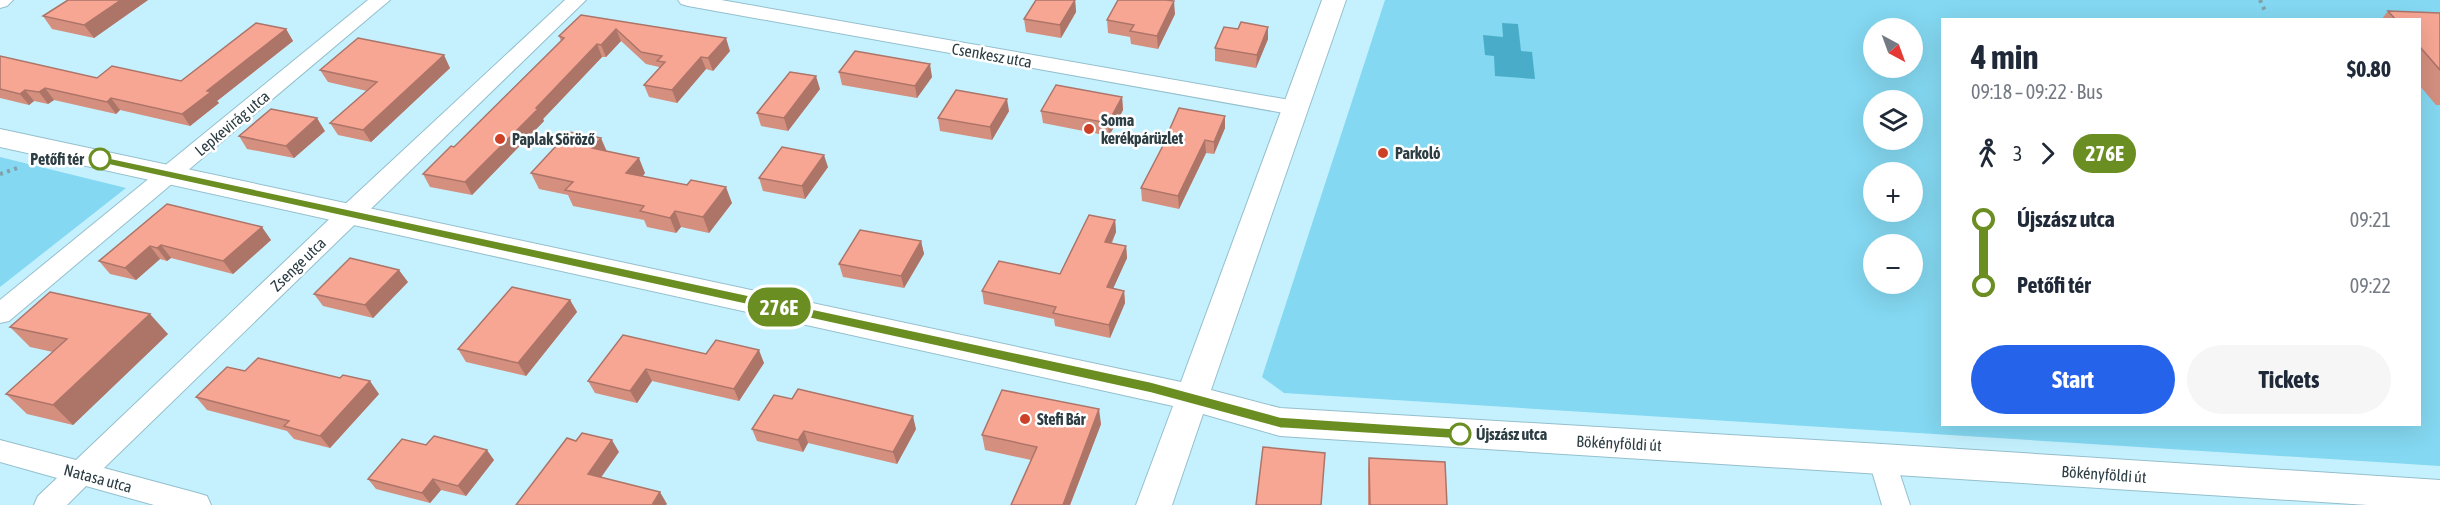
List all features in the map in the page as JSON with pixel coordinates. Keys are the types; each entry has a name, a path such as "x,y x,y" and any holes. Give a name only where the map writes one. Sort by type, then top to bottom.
{"street":[{"name":"Lepkevirág utca","path":"0,314 380,0"},
{"name":"Zsenge utca","path":"48,505 349,214 576,0"},
{"name":"Csenkesz utca","path":"688,0 1295,108"},
{"path":"1154,505 1334,0"},
{"name":"Bökényföldi út","path":"0,138 1139,385 1280,422 1882,458 2440,495"},
{"name":"Natasa utca","path":"0,451 197,505"},
{"path":"1882,458 1896,505"}],"path":[{"path":"2260,0 2265,11"}],"shaded area":[{"path":"1385,0 2440,0 2440,466 1284,393 1262,377"},
{"path":"1502,23 1518,24 1521,51 1532,52 1535,79 1495,76 1494,56 1485,55 1483,35 1503,37"},
{"name":"Petőfi tér","path":"0,157 126,188 0,287"}],"building":[{"path":"68,0 121,0 84,25 43,16"},
{"path":"1036,0 1075,0 1060,25 1024,19"},
{"path":"1118,0 1174,1 1157,36 1130,31 1134,25 1107,20"},
{"path":"2388,11 2440,13 2440,70 2421,48 2421,18 2394,18"},
{"path":"581,15 726,38 708,58 701,57 672,90 644,85 665,62 657,61 662,56 641,52 616,29 601,45 597,44 536,108 538,109 465,182 423,174 451,146 454,147 564,38 559,36"},
{"path":"1241,22 1268,27 1257,55 1215,48 1224,27 1238,29"},
{"path":"256,23 286,29 207,91 211,92 182,114 111,98 107,102 45,88 39,92 25,90 20,94 0,89 0,56 97,78 112,66 181,81"},
{"path":"358,38 444,55 363,130 330,123 377,82 320,70"},
{"path":"855,51 930,64 915,86 839,72"},
{"path":"790,72 816,76 784,118 757,113"},
{"path":"1056,85 1122,97 1108,123 1041,111"},
{"path":"956,90 1007,99 990,127 938,118"},
{"path":"1179,108 1225,116 1214,142 1205,140 1178,196 1141,188 1169,134"},
{"path":"271,109 317,118 286,146 239,136"},
{"path":"569,132 601,138 592,148 639,158 626,173 687,185 691,180 726,187 703,217 675,211 670,218 640,211 644,206 565,190 573,182 531,173"},
{"path":"782,147 824,155 802,186 759,178"},
{"path":"167,204 262,227 223,261 161,245 157,248 150,246 125,268 99,261"},
{"path":"1089,215 1115,220 1105,242 1126,246 1107,287 1124,291 1109,325 1053,313 1056,307 982,291 999,261 1060,274"},
{"path":"860,230 921,241 901,276 839,264"},
{"path":"350,258 399,270 365,305 314,294"},
{"path":"512,287 570,300 518,363 458,349"},
{"path":"50,292 150,314 53,405 6,394 67,339 10,327"},
{"path":"623,335 706,354 716,340 759,350 734,389 646,369 630,391 588,381"},
{"path":"258,358 340,378 343,375 370,381 320,436 284,426 289,421 196,397 227,367 245,371"},
{"path":"798,389 913,416 893,452 804,431 798,440 752,429 774,395 792,399"},
{"path":"1002,390 1099,409 1063,505 1011,505 1037,447 982,435"},
{"path":"582,433 612,440 588,474 660,492 652,505 516,505 567,438 576,441"},
{"path":"434,436 487,450 458,486 433,479 422,493 368,479 402,439 426,445"},
{"path":"1263,447 1325,453 1321,505 1256,505"},
{"path":"1369,458 1445,462 1447,505 1370,505"}],"bus line":[{"name":"276E","path":"100,159 1151,387 1280,422 1460,434"}],"place":[{"name":"Soma kerékpárüzlet","path":"1089,129"},
{"name":"Paplak Söröző","path":"500,139"},
{"name":"Parkoló","path":"1383,153"},
{"name":"Petőfi tér","path":"100,159"},
{"name":"Stefi Bár","path":"1025,419"},
{"name":"Újszász utca","path":"1460,434"}]}
